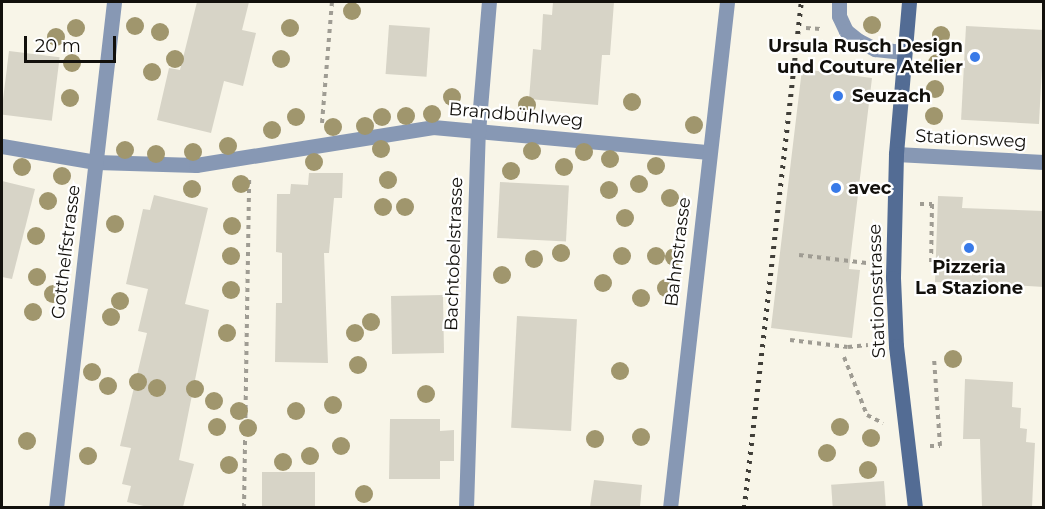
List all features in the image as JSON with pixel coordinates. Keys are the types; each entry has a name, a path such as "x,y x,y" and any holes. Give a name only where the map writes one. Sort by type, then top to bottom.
{"main road":[{"name":"Stationsstrasse","path":"909,2 896,154 894,321 915,507"}],"street":[{"name":"Gotthelfstrasse","path":"56,507 114,2"},
{"name":"Bachtobelstrasse","path":"466,507 478,132 489,2"},
{"name":"Bahnstrasse","path":"670,507 727,2"},
{"path":"839,2 839,16 846,31 875,49 903,52"},
{"name":"Brandbühlweg","path":"2,146 96,162 177,166 250,158 433,127 709,152"},
{"name":"Stationsweg","path":"896,154 1044,162"}],"path":[{"path":"320,145 332,2"},
{"path":"244,507 250,158"},
{"path":"920,204 932,204 931,265"},
{"path":"799,255 867,262"},
{"path":"789,340 848,347 868,345"},
{"path":"844,357 867,415 883,424"},
{"path":"927,446 940,446 934,358"}],"building":[{"path":"197,2 249,2 242,30 256,33 243,86 224,81 211,133 157,120 169,68 180,70"},
{"path":"553,2 614,2 610,55 602,55 598,105 529,99 533,49 541,50 543,14 552,15"},
{"path":"389,25 430,28 426,77 386,74"},
{"path":"966,26 1044,30 1039,124 961,120"},
{"path":"9,51 60,57 52,121 2,115"},
{"path":"802,69 872,78 849,269 860,270 852,338 771,328"},
{"path":"309,173 343,173 342,198 334,198 329,253 324,253 328,363 275,362 276,303 282,303 282,253 276,252 277,194 290,194 291,184 308,185"},
{"path":"2,181 35,189 12,279 2,277"},
{"path":"500,182 569,186 566,242 497,238"},
{"path":"154,195 208,208 185,304 209,310 179,460 194,464 183,507 148,507 127,502 131,486 122,484 131,448 120,446 147,333 138,331 148,289 126,284 143,209 150,210"},
{"path":"938,196 963,197 962,208 1044,211 1044,287 1013,285 1013,294 955,292 955,283 935,282"},
{"path":"443,295 444,353 392,354 391,296"},
{"path":"517,316 577,319 571,431 511,428"},
{"path":"965,379 1013,382 1012,407 1021,408 1020,428 1027,429 1026,442 1035,443 1032,507 982,507 980,439 963,439"},
{"path":"390,419 440,419 440,431 454,430 454,461 440,461 440,479 389,479"},
{"path":"262,472 315,472 315,507 262,507"},
{"path":"594,480 642,485 640,507 590,507"},
{"path":"884,481 886,507 833,508 831,485"}],"railway":[{"path":"744,508 801,2"}],"place":[{"name":"Ursula Rusch Design und Couture Atelier","path":"975,57"},
{"name":"Seuzach","path":"838,96"},
{"name":"avec","path":"836,188"},
{"name":"Pizzeria La Stazione","path":"969,248"}]}
